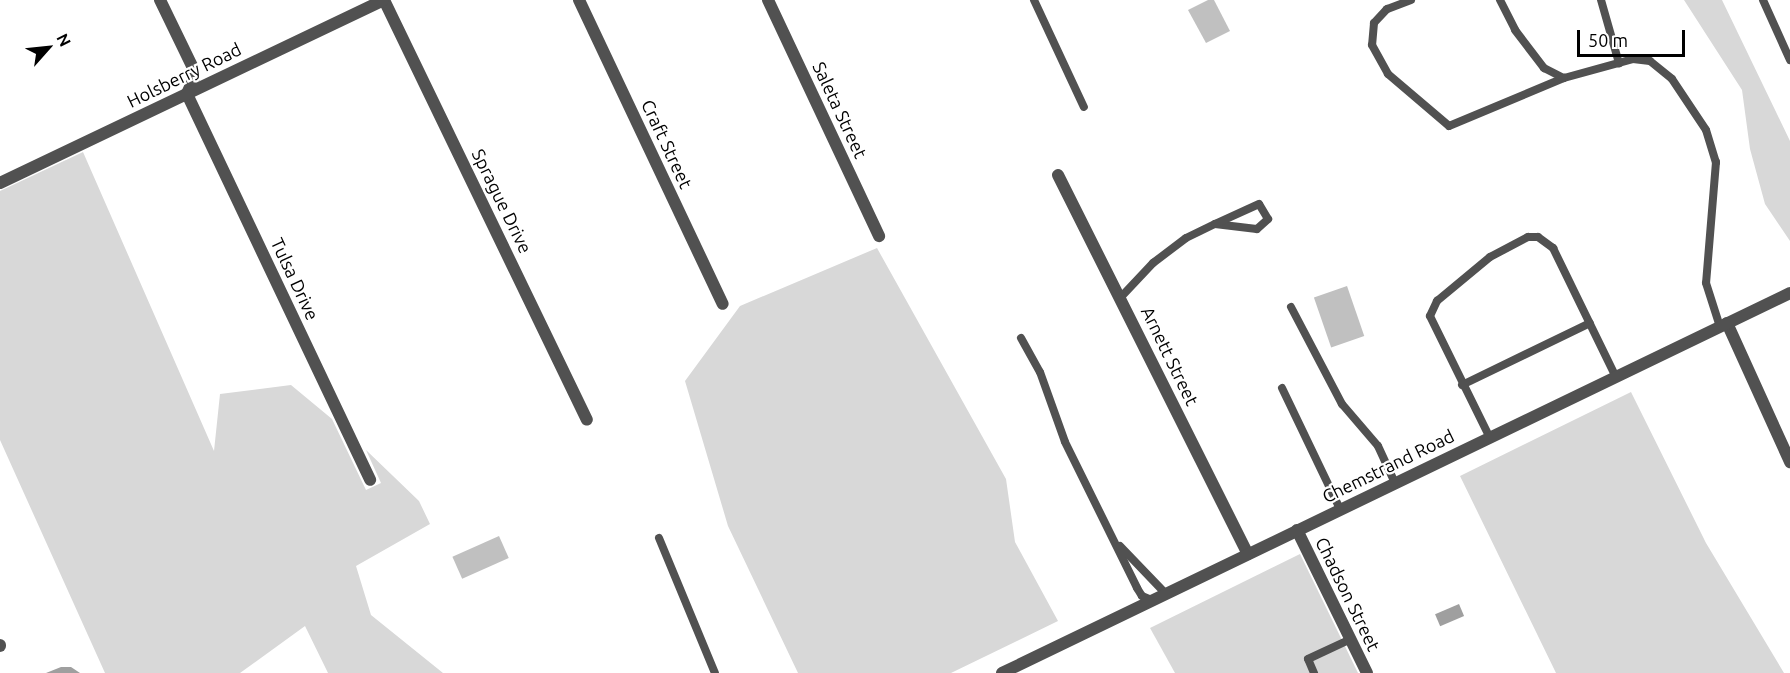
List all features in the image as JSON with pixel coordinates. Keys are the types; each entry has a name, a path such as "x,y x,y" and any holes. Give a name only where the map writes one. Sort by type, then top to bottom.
{"street":[{"path":"160,0 193,68 194,78 187,94"},
{"name":"Holsberry Road","path":"0,183 384,0"},
{"name":"Sprague Drive","path":"384,0 587,419"},
{"name":"Craft Street","path":"579,0 723,304"},
{"name":"Saleta Street","path":"768,0 879,236"},
{"name":"Tulsa Drive","path":"187,94 370,480"},
{"name":"Arnett Street","path":"1058,176 1121,297 1248,554"},
{"name":"Chemstrand Road","path":"1002,673 1790,293"},
{"path":"1724,325 1790,462"},
{"name":"Chadson Street","path":"1297,530 1367,673"}],"lane":[{"path":"1034,0 1084,107"},
{"path":"1411,0 1388,9 1374,22 1372,45 1388,74 1449,126 1564,78 1633,59 1650,61 1672,79 1706,130 1716,162 1706,283 1724,325"},
{"path":"1500,0 1515,30 1544,68 1564,78"},
{"path":"1601,0 1619,63"},
{"path":"1763,0 1790,60"},
{"path":"1121,297 1174,245 1215,224 1259,204 1268,219 1257,229 1215,224"},
{"path":"1490,438 1431,325 1432,309 1490,257 1528,237 1538,237 1553,248 1616,377"},
{"path":"1291,307 1342,404 1378,446 1395,483"},
{"path":"1462,385 1590,323"},
{"path":"1021,338 1040,372 1065,442 1142,596 1152,600"},
{"path":"1282,388 1340,509"},
{"path":"659,538 715,673"},
{"path":"1115,541 1166,594"},
{"path":"1314,673 1308,659 1351,639"}],"shaded area":[{"path":"1684,0 1722,0 1790,141 1790,241 1765,204 1750,149 1742,90"},
{"path":"83,152 214,451 220,394 291,385 332,419 366,490 381,483 366,450 419,501 430,524 356,566 371,615 443,673 328,673 305,626 240,673 105,673 0,440 0,191"},
{"path":"877,248 1006,479 1015,542 1058,621 951,673 798,673 728,526 685,381 740,306"},
{"path":"1631,392 1706,543 1784,673 1556,673 1460,476"},
{"path":"1300,554 1358,673 1175,673 1150,628"},
{"path":"1459,604 1464,616 1440,626 1435,614"},
{"path":"61,667 71,667 80,673 46,673"}],"building":[{"path":"1208,0 1214,0 1230,31 1206,43 1188,10"},
{"path":"1347,286 1364,336 1331,348 1314,297"},
{"path":"499,536 509,558 462,579 452,557"}]}
